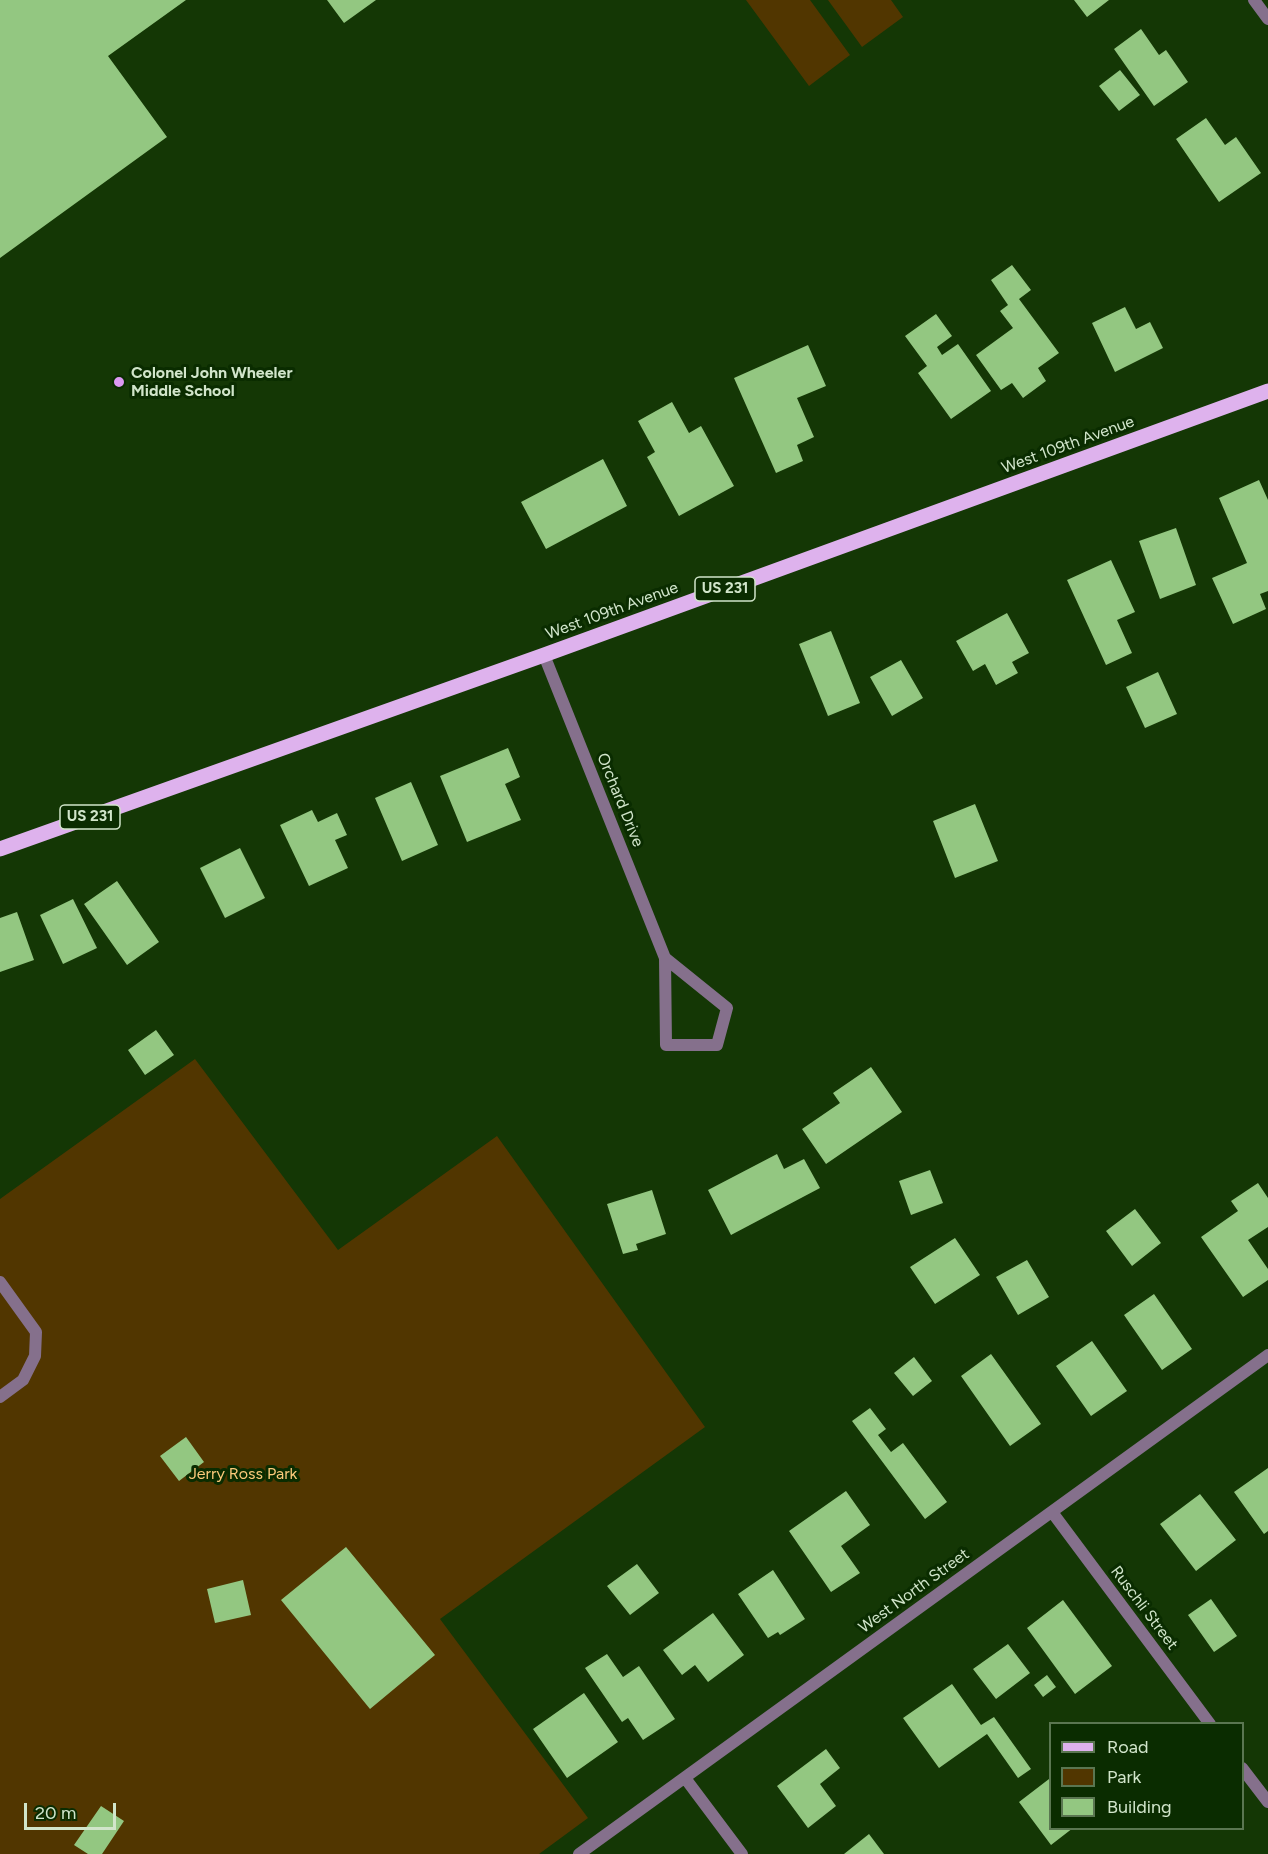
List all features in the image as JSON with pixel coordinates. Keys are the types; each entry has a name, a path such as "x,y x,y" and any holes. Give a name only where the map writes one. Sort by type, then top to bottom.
{"main road":[{"name":"West 109th Avenue","path":"0,849 544,655 1268,391"}],"street":[{"path":"1256,1 1268,19"},
{"name":"Orchard Drive","path":"544,655 665,958 666,1045 717,1045 727,1008 665,958"},
{"path":"0,1397 23,1380 35,1356 36,1332 2,1287"},
{"name":"West North Street","path":"579,1854 1268,1355"},
{"name":"Ruschli Street","path":"1052,1512 1209,1722"},
{"path":"1244,1771 1268,1802"},
{"path":"685,1778 742,1854"}],"green space":[{"path":"746,0 810,0 850,55 809,86"},
{"path":"828,0 891,0 903,17 862,47"},
{"name":"Jerry Ross Park","path":"195,1059 338,1250 497,1136 705,1427 440,1619 588,1818 539,1854 0,1854 0,1199"}],"building":[{"path":"0,0 186,0 108,56 167,137 0,258"},
{"path":"327,0 376,0 344,23"},
{"path":"1074,0 1109,0 1087,17"},
{"path":"1141,29 1159,55 1166,50 1188,82 1154,106 1114,49"},
{"path":"1120,70 1140,95 1119,111 1099,86"},
{"path":"1206,118 1225,145 1236,137 1261,173 1219,202 1176,139"},
{"path":"1012,265 1031,290 1019,299 1059,353 1038,368 1046,381 1023,398 1012,383 1001,390 976,355 1013,328 1000,311 1008,305 991,280"},
{"path":"1125,307 1136,329 1150,322 1163,348 1115,372 1092,323"},
{"path":"936,314 952,336 937,347 942,355 958,344 991,391 951,419 918,373 927,366 905,336"},
{"path":"808,345 826,386 797,398 814,437 797,445 803,461 776,473 734,378"},
{"path":"672,402 689,433 701,426 734,486 679,516 647,457 655,452 638,421"},
{"path":"603,459 627,506 546,549 521,502"},
{"path":"1259,480 1268,500 1268,591 1260,594 1266,609 1233,624 1212,578 1247,563 1219,498"},
{"path":"1176,528 1196,585 1160,599 1139,541"},
{"path":"1111,560 1135,612 1117,620 1132,653 1106,665 1067,580"},
{"path":"1007,613 1029,653 1012,662 1018,673 996,685 985,664 973,671 956,641"},
{"path":"831,631 860,703 828,716 799,644"},
{"path":"901,660 923,698 892,716 870,677"},
{"path":"1158,672 1177,714 1145,728 1126,687"},
{"path":"508,748 520,777 505,784 521,820 467,842 440,776"},
{"path":"411,782 438,845 402,861 375,798"},
{"path":"975,804 998,861 955,878 933,821"},
{"path":"312,810 318,822 337,813 347,835 335,840 348,868 309,886 280,825"},
{"path":"240,848 265,898 225,918 200,868"},
{"path":"117,881 159,942 127,965 84,904"},
{"path":"73,899 97,948 63,964 40,915"},
{"path":"17,912 34,960 0,972 0,918"},
{"path":"156,1030 174,1055 145,1075 128,1050"},
{"path":"871,1067 902,1112 826,1164 802,1129 840,1103 833,1093"},
{"path":"777,1154 784,1169 804,1159 820,1188 731,1235 708,1190"},
{"path":"930,1170 943,1203 911,1215 899,1181"},
{"path":"1258,1183 1268,1198 1268,1227 1248,1240 1268,1269 1268,1280 1243,1297 1201,1237 1238,1211 1231,1201"},
{"path":"652,1190 666,1234 636,1244 638,1250 623,1254 607,1204"},
{"path":"1135,1209 1161,1243 1132,1266 1106,1231"},
{"path":"955,1238 980,1275 935,1304 910,1267"},
{"path":"1027,1260 1049,1297 1018,1315 996,1277"},
{"path":"1154,1294 1192,1349 1162,1370 1124,1315"},
{"path":"1092,1341 1127,1391 1091,1416 1056,1366"},
{"path":"991,1354 1041,1424 1010,1446 961,1376"},
{"path":"914,1357 932,1381 913,1396 894,1373"},
{"path":"870,1408 886,1429 878,1435 891,1452 903,1443 947,1502 925,1519 852,1421"},
{"path":"186,1437 204,1462 179,1481 160,1456"},
{"path":"1268,1468 1268,1531 1264,1534 1234,1492"},
{"path":"846,1491 870,1525 841,1546 860,1573 831,1592 789,1531"},
{"path":"1200,1494 1236,1540 1196,1571 1160,1524"},
{"path":"346,1547 435,1655 370,1709 281,1600"},
{"path":"637,1564 659,1593 630,1615 607,1586"},
{"path":"773,1570 805,1619 780,1635 778,1632 768,1638 738,1594"},
{"path":"243,1580 251,1615 215,1623 207,1589"},
{"path":"1211,1599 1237,1636 1214,1652 1188,1615"},
{"path":"1063,1600 1112,1666 1075,1694 1027,1628"},
{"path":"713,1613 744,1655 708,1682 695,1665 682,1675 663,1650"},
{"path":"1008,1644 1030,1673 996,1699 973,1669"},
{"path":"607,1654 623,1677 639,1666 675,1719 643,1740 628,1718 622,1722 585,1668"},
{"path":"1047,1675 1056,1687 1043,1697 1034,1685"},
{"path":"952,1684 981,1725 994,1717 1031,1769 1018,1778 987,1734 939,1768 903,1718"},
{"path":"584,1693 618,1742 567,1778 533,1729"},
{"path":"826,1749 840,1768 820,1784 836,1806 808,1828 777,1786"},
{"path":"1049,1779 1049,1830 1070,1830 1051,1845 1019,1802"},
{"path":"101,1806 124,1821 102,1854 88,1854 74,1845"},
{"path":"869,1834 884,1854 844,1854"}],"place":[{"name":"Colonel John Wheeler Middle School","path":"119,382"}]}
